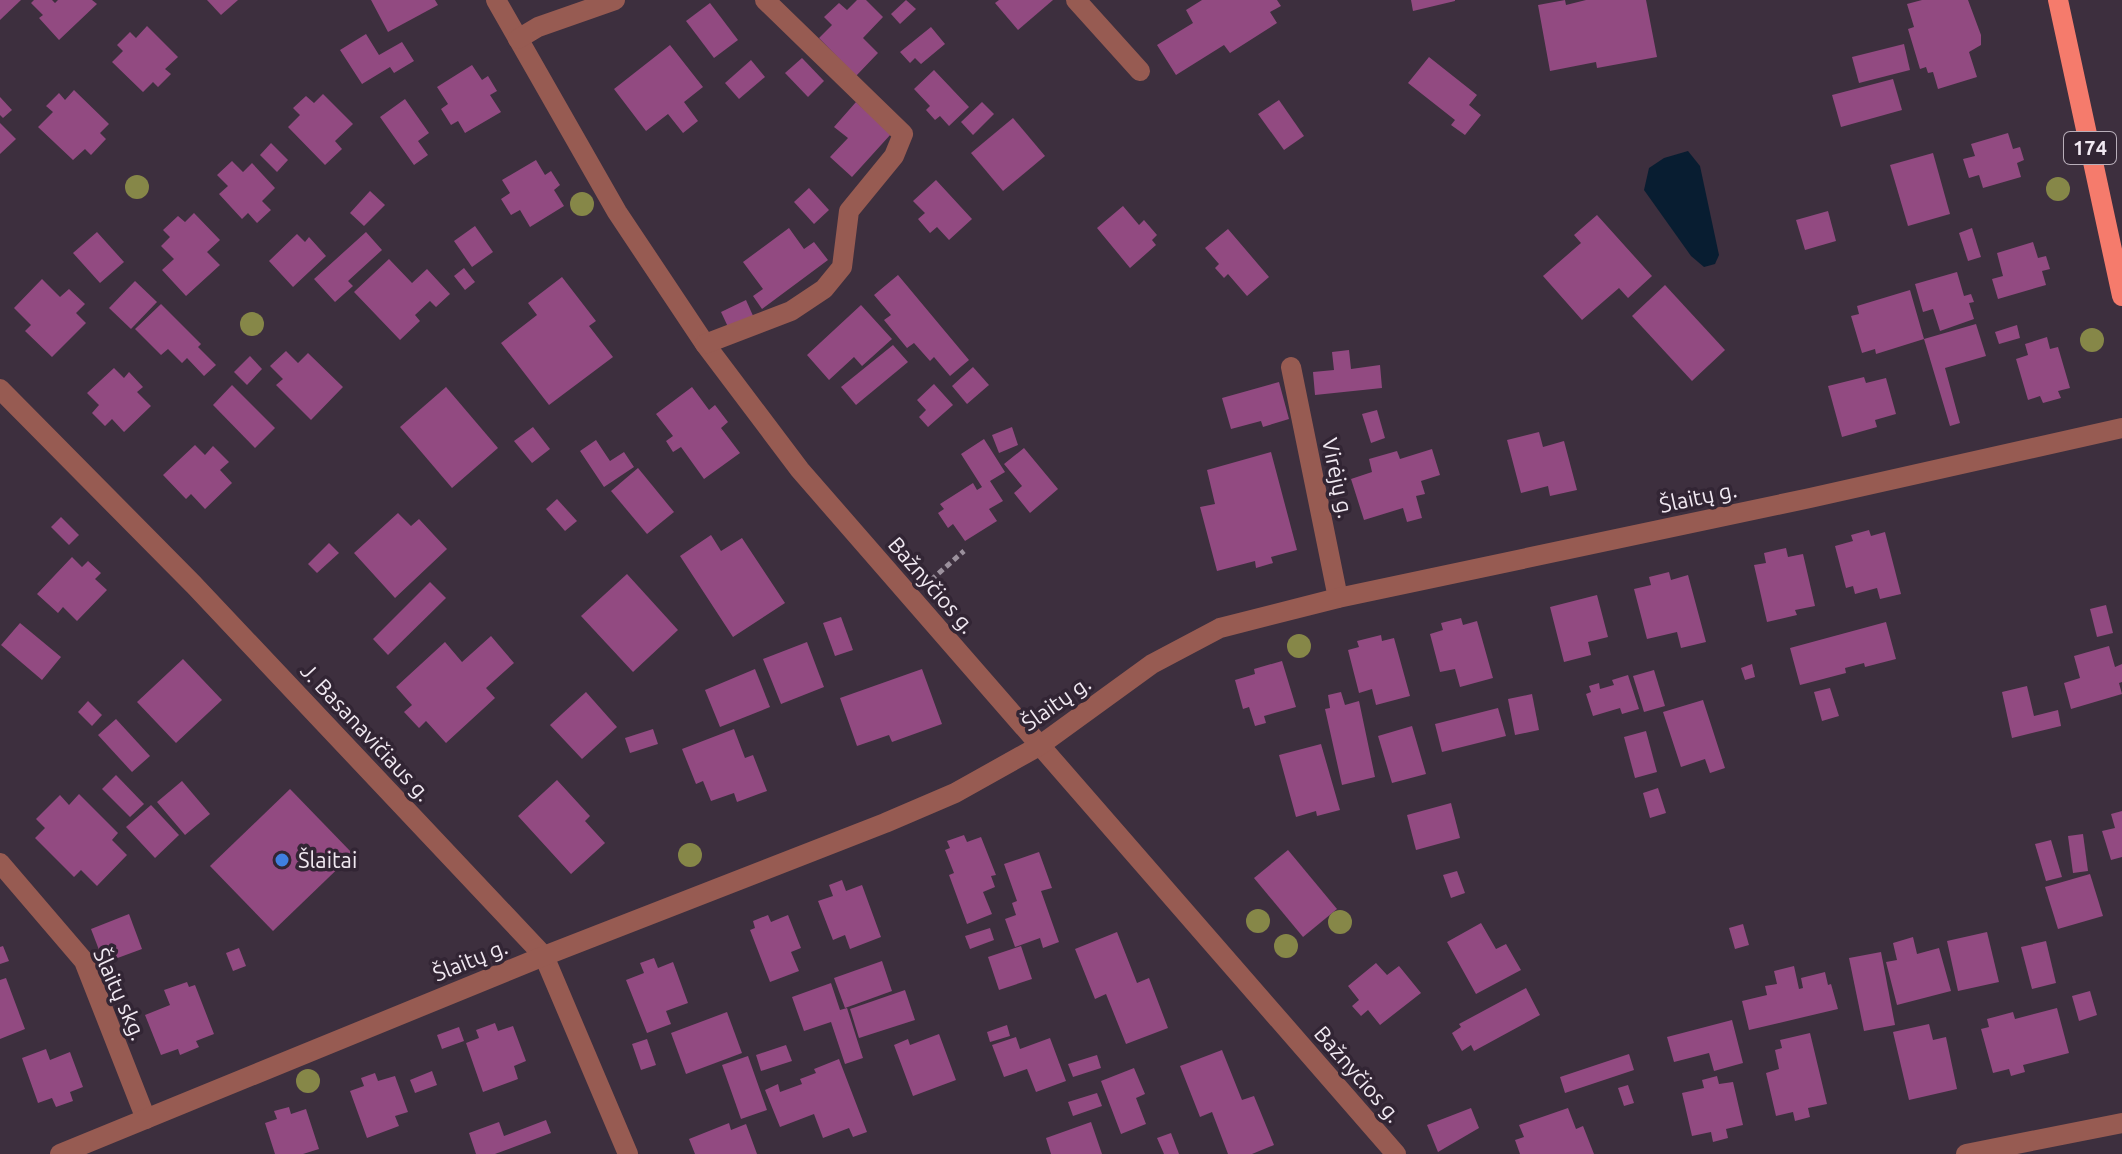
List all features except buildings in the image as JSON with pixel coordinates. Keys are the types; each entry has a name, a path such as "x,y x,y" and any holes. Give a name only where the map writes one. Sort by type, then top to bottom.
{"main road":[{"name":"174","path":"2058,0 2122,296"}],"street":[{"name":"Bažnyčios g.","path":"496,0 617,212 705,344 800,470 1396,1154"},
{"path":"518,39 538,27 615,0"},
{"path":"705,344 791,311 824,289 842,267 849,211 894,156 903,134 765,0"},
{"path":"1076,0 1140,71"},
{"name":"Virėjų g.","path":"1291,367 1338,598"},
{"name":"J. Basanavičiaus g.","path":"0,389 194,585 544,956 628,1154"},
{"name":"Šlaitų g.","path":"60,1154 544,956 955,793 1039,746 1152,664 1220,628 1338,598 2122,428"},
{"name":"Šlaitų skg.","path":"0,863 84,961 146,1119"},
{"path":"1966,1154 2122,1123"}],"path":[{"path":"936,575 964,551"}],"water":[{"path":"1688,151 1700,166 1719,255 1715,264 1704,267 1691,256 1644,190 1649,168 1664,158"}],"place":[{"name":"Šlaitai","path":"282,860"}]}
